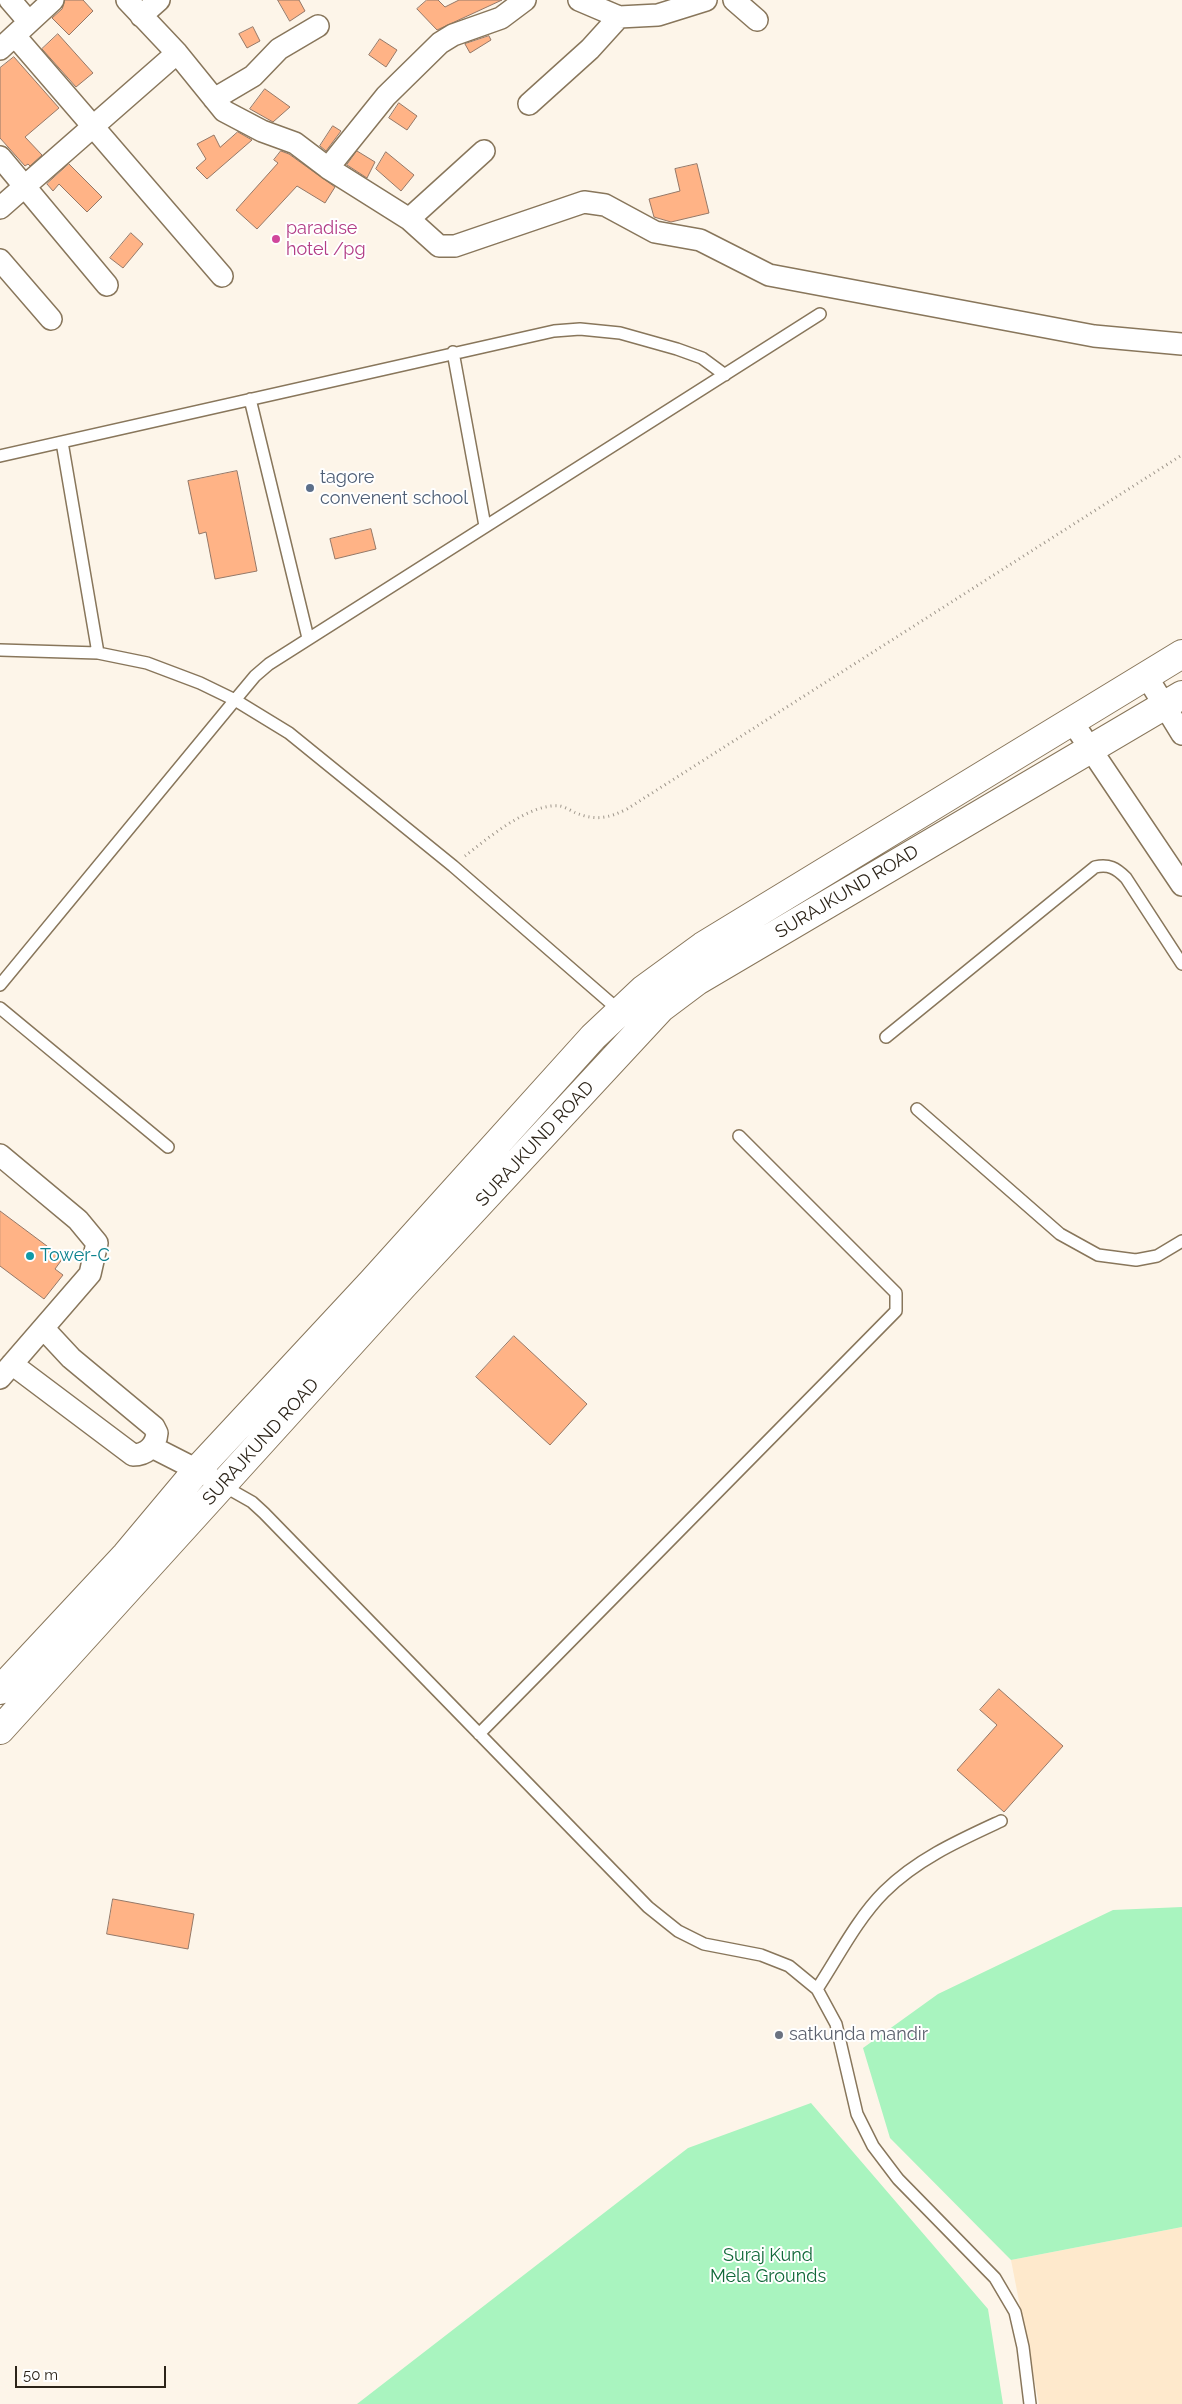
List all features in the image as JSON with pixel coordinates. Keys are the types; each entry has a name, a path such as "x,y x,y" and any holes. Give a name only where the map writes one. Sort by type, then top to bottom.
{"main road":[{"name":"SURAJKUND ROAD","path":"0,1730 222,1485 630,1020 644,989 703,946 1182,654"},
{"name":"SURAJKUND ROAD","path":"0,1690 126,1555 198,1469 372,1282 593,1037 666,1004 697,982 1173,701"}],"street":[{"path":"10,0 15,36 222,276"},
{"path":"15,36 53,0"},
{"path":"159,0 134,8 177,53 224,111 262,130 295,143 328,168 409,219 439,246 455,246 584,202 596,203 605,205 655,232 700,240 769,275 1094,336 1182,344"},
{"path":"328,168 386,96 440,43 453,36 501,18 524,0"},
{"path":"579,0 619,17 658,15 706,0"},
{"path":"734,0 757,20"},
{"path":"529,104 590,49 619,17"},
{"path":"214,99 253,76 279,49 318,26"},
{"path":"0,208 177,53"},
{"path":"409,219 484,151"},
{"path":"0,157 106,285"},
{"path":"0,260 51,319"},
{"path":"1147,677 1173,701 1182,734"},
{"path":"1071,720 1182,885"},
{"path":"0,1155 78,1220 97,1243 90,1274 6,1371 133,1455 146,1452 152,1447 157,1433 154,1427 72,1358 44,1329"},
{"path":"152,1447 198,1469 222,1485"}],"lane":[{"path":"0,985 255,676 268,664 820,314"},
{"path":"0,456 453,352 554,331 580,329 620,333 702,358 725,375"},
{"path":"453,352 485,526"},
{"path":"250,399 308,638"},
{"path":"62,442 98,653"},
{"path":"0,650 98,653 146,662 200,683 235,700 289,733 453,866 630,1020"},
{"path":"886,1037 1095,867 1106,865 1117,869 1126,878 1182,964"},
{"path":"0,1008 168,1147"},
{"path":"917,1108 1060,1234 1098,1255 1136,1260 1157,1256 1182,1241"},
{"path":"479,1734 896,1311 896,1293 739,1136"},
{"path":"222,1485 252,1502 264,1513 648,1907 678,1931 704,1944 761,1955 789,1966 817,1989 836,2024 856,2114 873,2146 898,2179 995,2278 1015,2312 1023,2347 1030,2404"},
{"path":"817,1989 866,1914 884,1891 918,1864 947,1846 1001,1821"}],"path":[{"path":"453,866 509,823 536,810 559,806 587,817 608,818 627,809 1182,455"}],"shaded area":[{"path":"1182,2227 1182,2404 1039,2404 1011,2260"}],"green space":[{"path":"1182,1907 1182,2227 1011,2260 890,2138 863,2048 938,1994 1113,1910"},
{"name":"Suraj Kund Mela Grounds","path":"811,2103 988,2309 1003,2404 357,2404 688,2148"}],"building":[{"path":"65,0 83,0 93,11 69,35 52,18 62,9"},
{"path":"278,0 299,0 305,11 290,21"},
{"path":"427,0 438,0 445,7 459,0 502,0 437,30 417,9"},
{"path":"253,27 260,41 247,48 239,34"},
{"path":"58,34 93,73 76,87 42,49"},
{"path":"489,36 491,40 470,53 465,44"},
{"path":"380,39 397,50 386,67 369,55"},
{"path":"14,57 59,108 25,137 42,155 30,166 28,164 25,166 0,138 0,68"},
{"path":"265,89 290,107 273,122 250,109"},
{"path":"399,103 417,116 407,130 389,118"},
{"path":"333,126 341,131 326,151 320,146"},
{"path":"238,132 252,140 207,179 196,168 206,159 197,144 214,135 220,147"},
{"path":"281,151 289,154 335,187 325,203 297,186 257,229 236,210 278,163 274,160"},
{"path":"357,151 375,162 367,178 347,165"},
{"path":"386,152 414,175 401,191 376,169"},
{"path":"69,164 102,197 87,212 59,184 53,191 47,184"},
{"path":"697,164 709,213 671,222 654,217 649,199 680,191 675,169"},
{"path":"131,233 143,244 123,268 110,258"},
{"path":"237,471 257,571 215,579 206,532 199,534 188,481"},
{"path":"371,529 376,549 335,559 330,539"},
{"name":"Tower-C","path":"0,1211 63,1258 55,1269 63,1275 44,1299 0,1266"},
{"path":"514,1336 587,1404 550,1445 476,1377"},
{"path":"999,1689 1063,1746 1004,1812 957,1770 997,1725 980,1710"},
{"path":"113,1899 194,1914 188,1949 107,1934"}],"place":[{"name":"paradise hotel /pg","path":"276,239"},
{"name":"tagore convenent school","path":"310,488"},
{"name":"Tower-C","path":"30,1256"},
{"name":"satkunda mandir","path":"779,2035"}]}
